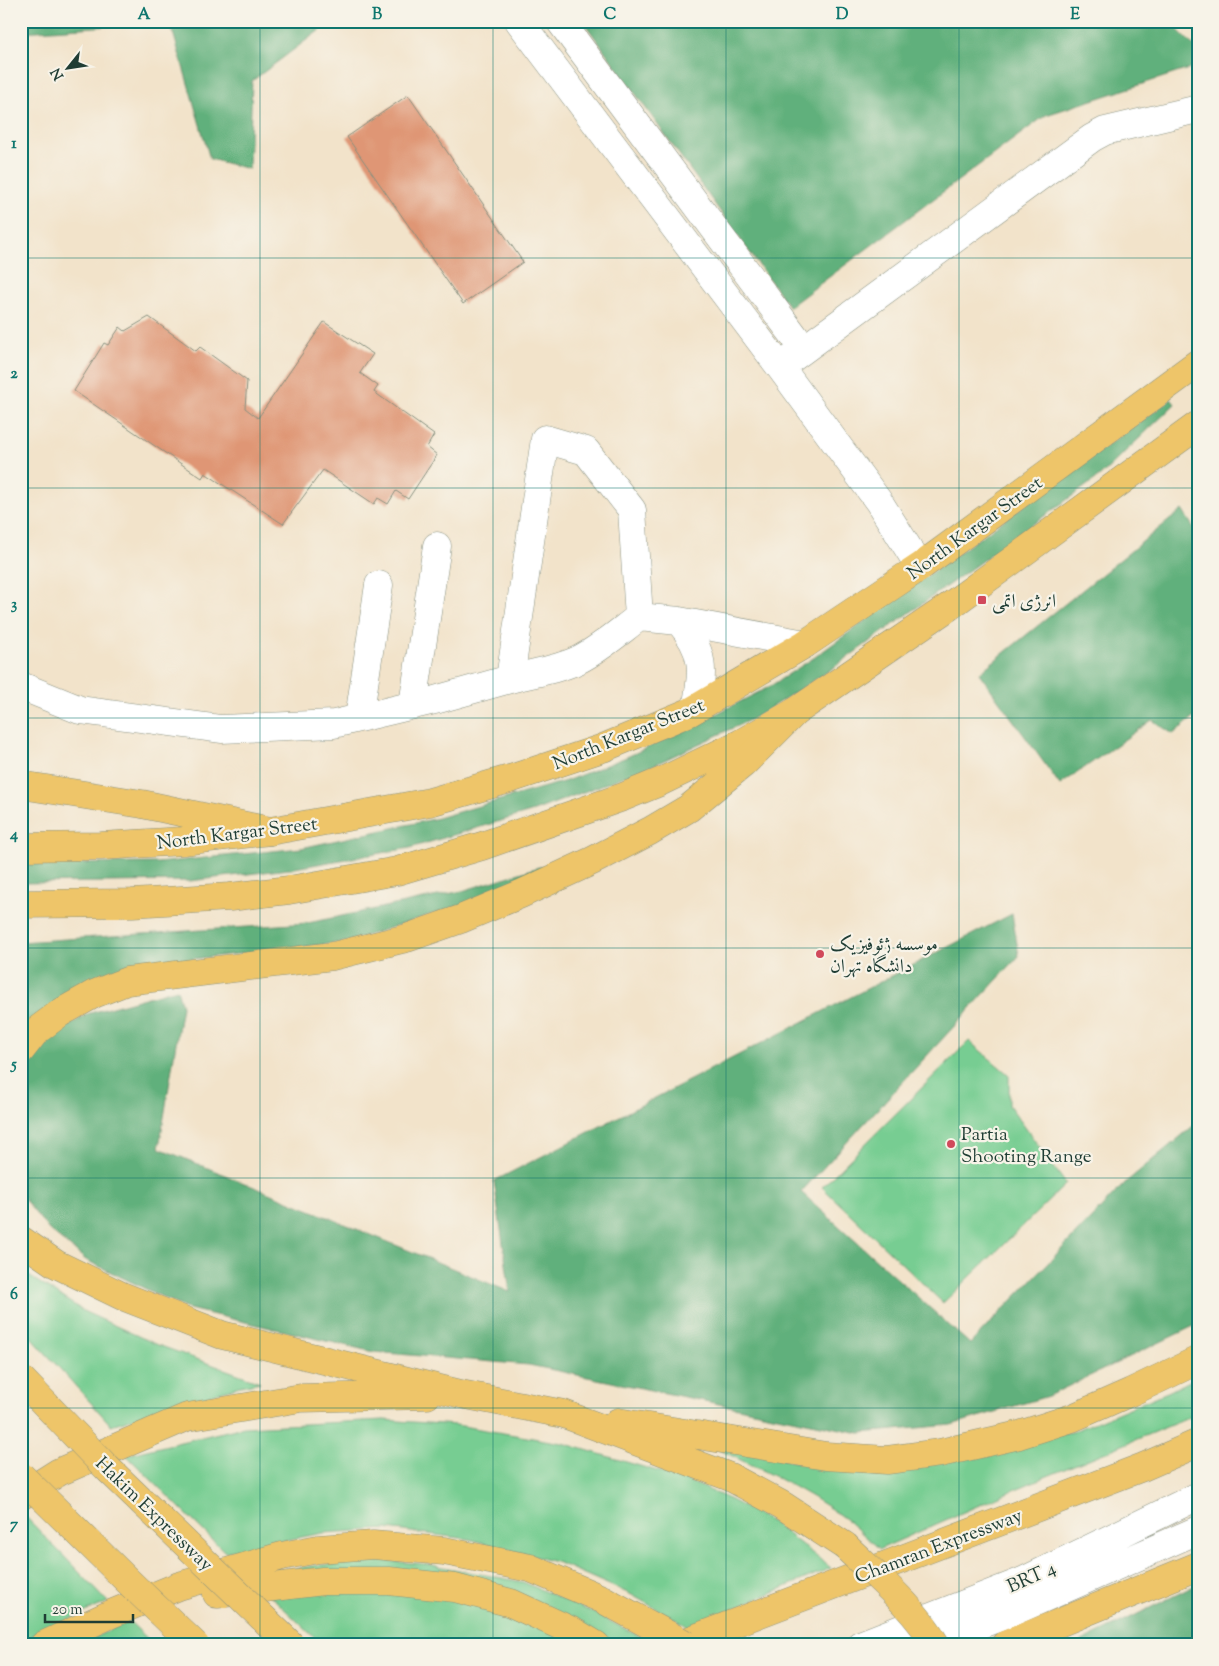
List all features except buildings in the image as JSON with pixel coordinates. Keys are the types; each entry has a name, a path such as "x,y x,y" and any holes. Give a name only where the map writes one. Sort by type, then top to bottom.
{"main road":[{"name":"North Kargar Street","path":"21,847 102,846 174,842 270,831 430,802 513,778 603,748 696,708 805,644 920,567 1198,363"},
{"path":"21,904 132,903 230,897 289,890 397,871 482,846 645,788 732,747 795,712 948,608 1198,425"},
{"path":"21,1050 36,1031 60,1013 94,994 128,981 332,956 407,938 461,919 521,894 592,861 689,808 743,764 795,712"},
{"path":"21,785 142,804 270,831"},
{"path":"21,1221 56,1264"},
{"path":"21,1240 56,1264 122,1296 222,1335 461,1394 564,1414 826,1456 886,1460 940,1453 1028,1432 1072,1418 1198,1360"},
{"name":"Hakim Expressway","path":"21,1378 107,1468 291,1645"},
{"path":"21,1496 59,1472 187,1417 301,1398 461,1394"},
{"path":"564,1414 730,1477 782,1504 845,1546 901,1600 936,1645"},
{"name":"Chamran Expressway","path":"677,1645 1143,1468 1198,1443"},
{"path":"21,1476 130,1584 195,1645"},
{"path":"44,1645 179,1586 282,1556 318,1549 373,1545 444,1551 530,1568 602,1599 686,1645"},
{"path":"1005,1645 1198,1566"},
{"path":"136,1604 323,1581 380,1581 455,1588 512,1602 574,1632 596,1645"}],"lane":[{"path":"519,21 780,367 879,502 920,567"},
{"path":"542,52 564,27 804,349"},
{"path":"780,367 1092,138 1105,131 1198,108"},
{"path":"510,679 545,439 586,451 632,510 639,617"},
{"path":"413,705 437,546"},
{"path":"359,718 379,585"},
{"path":"21,686 80,710 221,729 334,724 413,705 577,660 596,649 639,617 679,621 805,644"},
{"path":"679,621 692,636 699,656 702,676 696,708"},
{"name":"BRT 4","path":"860,1645 1023,1581 1198,1496"},
{"name":"BRT 4","path":"926,1645 1008,1614 1198,1530"}],"green space":[{"path":"21,21 332,21 252,81 249,169 210,159 170,22 21,32"},
{"path":"583,21 1169,21 1198,50 1198,66 1046,115 789,307"},
{"path":"1171,399 1175,404 1100,476 826,673 754,718 654,765 534,811 410,848 289,869 190,881 21,883 21,864 157,863 301,848 434,819 566,781 629,756 769,687 815,657"},
{"path":"1182,510 1198,534 1198,714 1173,734 1152,720 1060,785 979,673"},
{"path":"539,867 548,868 470,902 347,942 165,962 103,975 61,1000 21,1040 21,942 308,923 462,891"},
{"path":"1012,914 1019,956 801,1192 970,1344 1126,1182 1198,1122 1198,1324 1048,1396 951,1425 860,1433 529,1365 374,1352 185,1308 86,1260 49,1230 21,1195 21,1072 36,1046 87,1014 177,989 182,1006 159,1148 510,1292 494,1181"},
{"name":"Partia Shooting Range","path":"969,1041 1009,1075 1009,1105 1066,1184 943,1303 822,1187"},
{"path":"21,1271 85,1312 158,1345 260,1382 240,1386 111,1425 21,1326"},
{"path":"1198,1377 1198,1414 1011,1491 880,1549 848,1521 813,1498 776,1477 699,1440 795,1462 1072,1432 1170,1391"},
{"path":"384,1420 456,1425 562,1443 684,1479 727,1498 774,1523 831,1568 689,1627 630,1594 559,1563 469,1539 387,1529 323,1533 225,1552 126,1455 244,1427"},
{"path":"25,1516 108,1602 21,1641 21,1520"},
{"path":"374,1560 427,1564 523,1582 592,1612 641,1637 617,1645 322,1645 250,1576 310,1566"},
{"path":"1198,1584 1198,1645 1075,1645"},
{"path":"129,1621 154,1645 78,1645"}],"place":[{"name":"انرژی اتمی","path":"982,600"},
{"name":"موسسه ژئوفیزیک دانشگاه تهران","path":"820,954"},
{"name":"Partia Shooting Range","path":"951,1144"}]}
